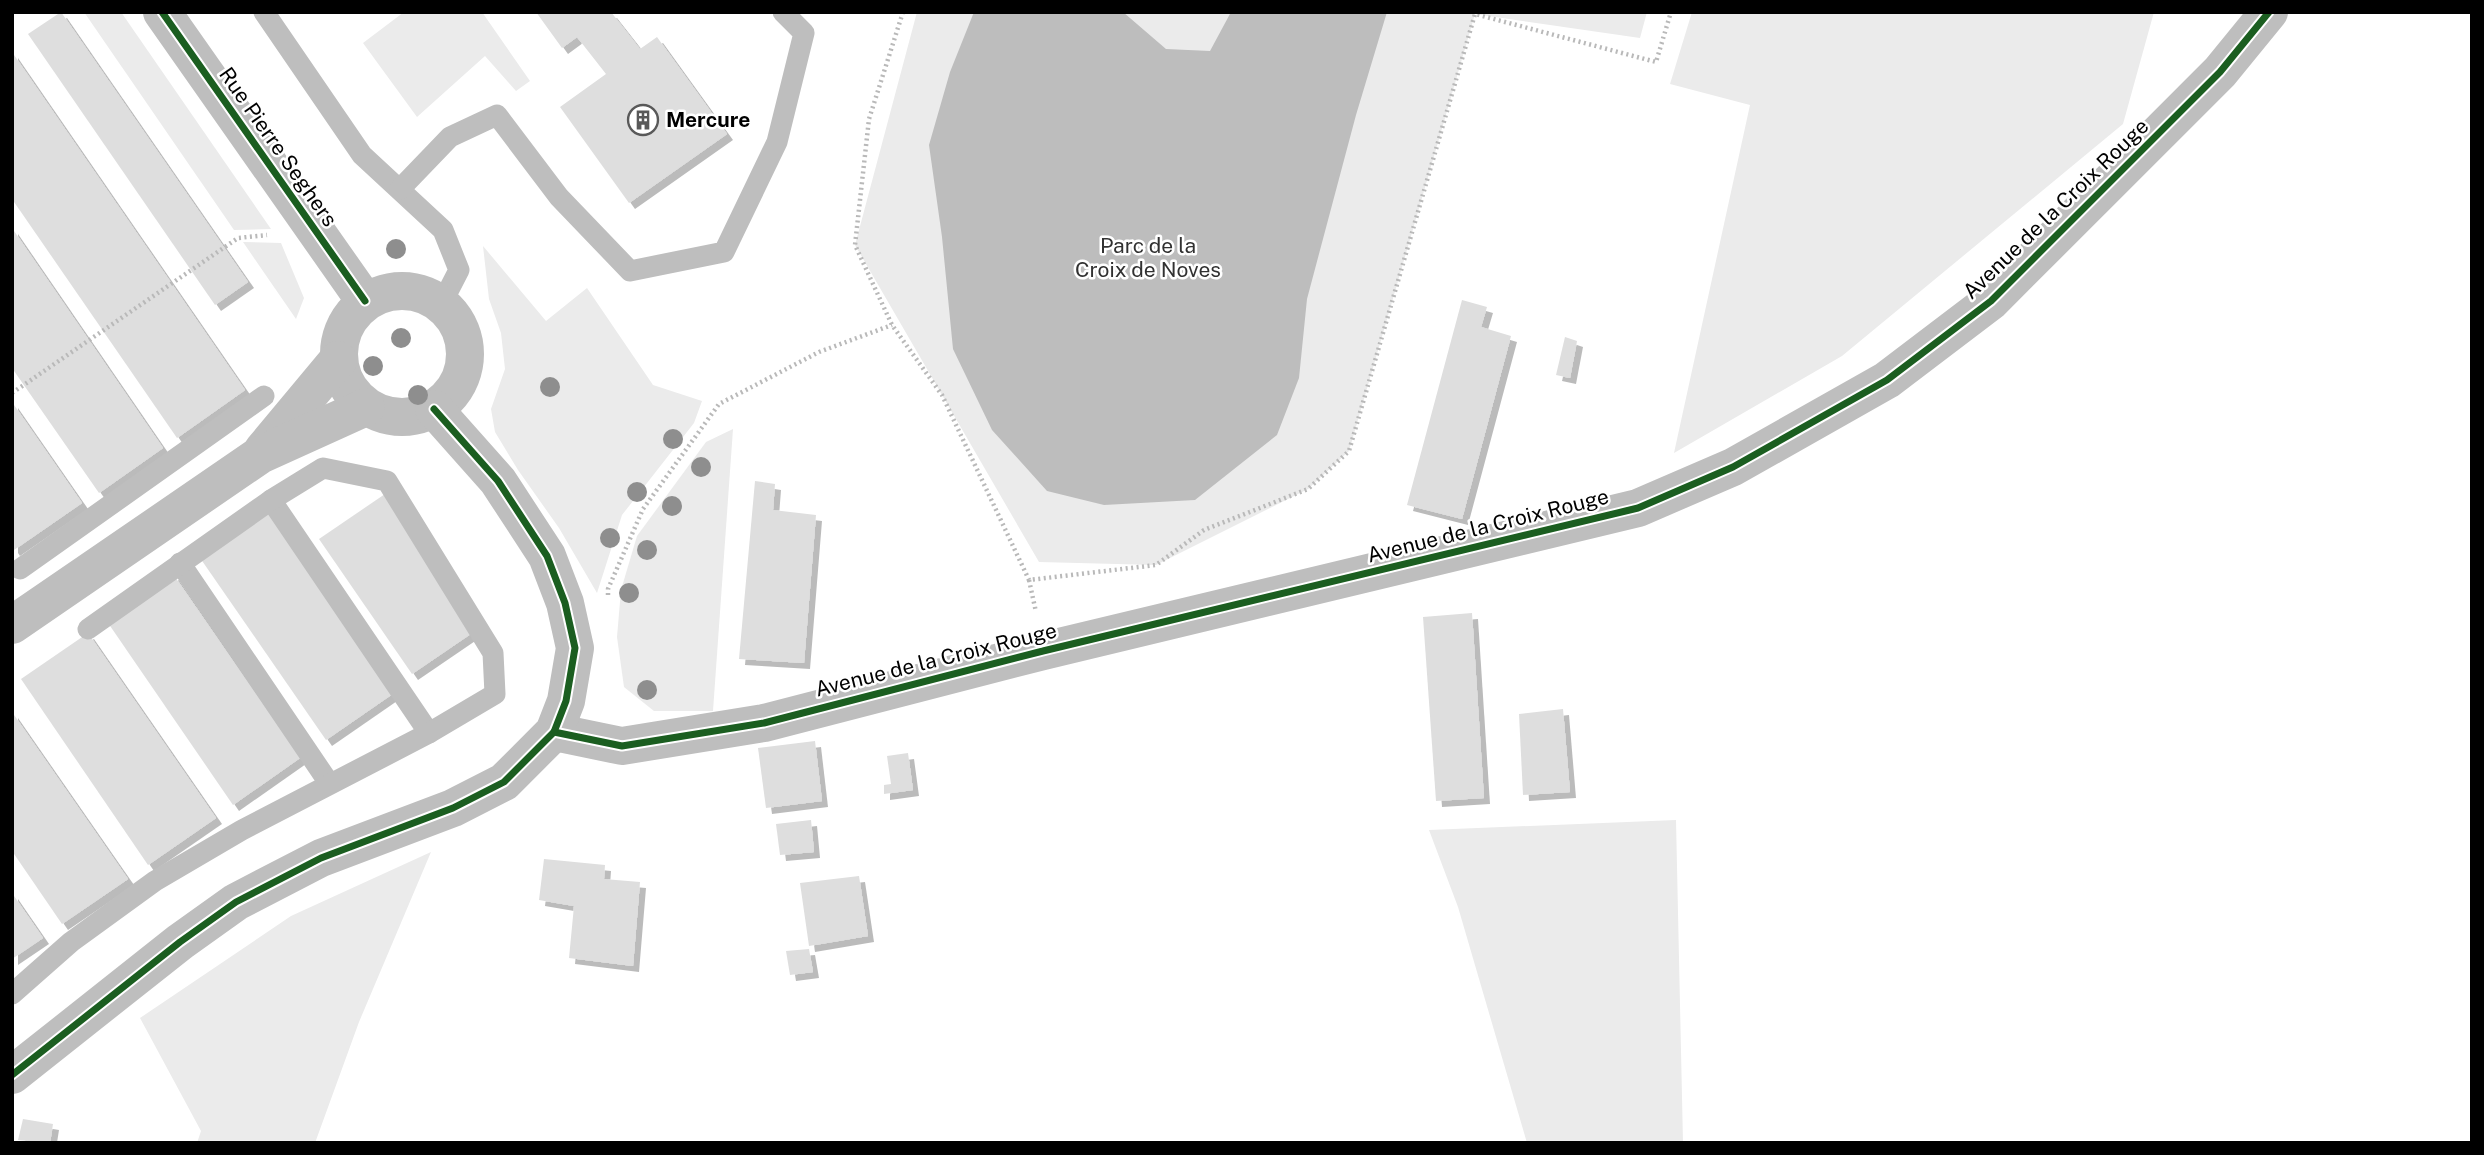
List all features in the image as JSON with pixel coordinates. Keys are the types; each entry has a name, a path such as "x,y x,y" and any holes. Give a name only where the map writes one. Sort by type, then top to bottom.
{"street":[{"name":"Rue Pierre Seghers","path":"162,12 365,301"},
{"name":"Avenue de la Croix Rouge","path":"554,732 622,746 764,723 1043,650 1638,508 1733,467 1887,380 1991,301 2220,72 2269,12"},
{"path":"391,291 417,292 442,303 460,328 466,358 456,388 434,409 412,417 388,416 366,407 347,387 338,360 340,337 349,317 365,301 391,291"},
{"path":"260,455 279,428 338,360"},
{"path":"12,625 260,455 366,407"},
{"path":"12,1075 180,942 236,902 321,859 453,808 504,782 554,732 566,701 575,648 561,591 547,556 498,481 434,409"}],"lane":[{"path":"264,12 362,155 443,230 459,270 442,303"},
{"path":"400,189 450,137 497,115 559,197 630,271 724,252 777,142 804,33 783,12"},
{"path":"20,569 264,396"},
{"path":"12,994 71,942 155,881 329,783 429,733 495,694 493,653 387,481 323,468 271,500 88,629"},
{"path":"271,500 429,733"},
{"path":"180,563 329,783"}],"path":[{"path":"903,12 869,119 855,245 892,325 942,395 1029,580 1156,565 1205,530 1308,489 1349,451 1475,14 1656,62 1671,12"},
{"path":"12,393 238,238 275,235 303,213"},
{"path":"609,602 608,589 643,509 719,404 819,352 892,325"}],"green space":[{"path":"84,12 121,12 271,229 234,230"},
{"path":"404,12 482,12 530,81 516,91 485,56 417,117 363,43"},
{"name":"Parc de la Croix de Noves","path":"917,12 1647,12 1640,38 1475,14 1349,451 1308,489 1156,565 1039,562 855,245"},
{"path":"1692,12 2154,12 2123,124 1842,356 1674,453 1750,105 1670,84"},
{"path":"243,242 281,243 304,298 296,319"},
{"path":"483,246 546,321 587,288 653,385 702,401 694,423 622,515 597,593 559,528 495,432 491,409 505,369 501,333 489,299"},
{"path":"733,429 713,711 654,711 624,687 617,637 621,590 637,536 706,442"},
{"path":"1676,820 1683,1143 1527,1143 1458,907 1429,830"},
{"path":"431,852 359,1022 315,1143 197,1143 201,1131 140,1018 291,916"}],"shaded area":[{"name":"Parc de la Croix de Noves","path":"974,12 1123,12 1166,49 1210,51 1231,12 1387,12 1356,115 1307,299 1299,378 1277,435 1195,500 1104,505 1047,491 992,430 953,349 942,237 929,145 950,72"}],"building":[{"path":"61,12 248,282 215,305 28,34"},
{"name":"Mercure","path":"536,12 611,12 640,49 657,37 727,134 629,203 560,107 606,74 577,37 562,48"},
{"path":"12,52 245,390 177,438 12,199"},
{"path":"12,228 163,448 99,493 12,368"},
{"path":"1462,300 1487,307 1481,327 1511,336 1462,519 1407,505"},
{"path":"1565,337 1577,341 1570,378 1556,375"},
{"path":"12,402 82,503 14,550 12,547"},
{"path":"755,481 775,484 773,510 816,515 804,663 739,659"},
{"path":"385,494 478,629 412,674 319,539"},
{"path":"267,508 394,693 326,740 198,555"},
{"path":"173,574 300,758 233,805 106,620"},
{"path":"1472,613 1484,798 1436,801 1423,617"},
{"path":"88,633 216,818 148,865 21,679"},
{"path":"1563,709 1570,792 1523,795 1519,714"},
{"path":"12,712 128,879 62,924 12,851"},
{"path":"815,741 822,801 766,808 758,748"},
{"path":"908,753 913,790 884,794 884,785 891,784 887,756"},
{"path":"811,820 814,852 780,855 776,824"},
{"path":"544,859 605,865 604,879 640,882 633,966 569,958 574,906 539,900"},
{"path":"859,876 868,936 809,946 800,883"},
{"path":"12,893 43,938 12,959"},
{"path":"809,949 813,972 790,975 786,951"},
{"path":"23,1119 53,1124 50,1143 18,1140"}],"cycle path":[{"path":"162,12 365,301"},
{"path":"554,732 622,746 764,723 1043,651 1638,508 1733,467 1887,380 1991,301 2220,72 2269,12"},
{"path":"12,1075 180,942 236,902 321,858 453,808 504,782 554,732 566,701 575,648 565,603 547,556 498,481 434,409"}],"place":[{"name":"Mercure","path":"643,120"}]}
